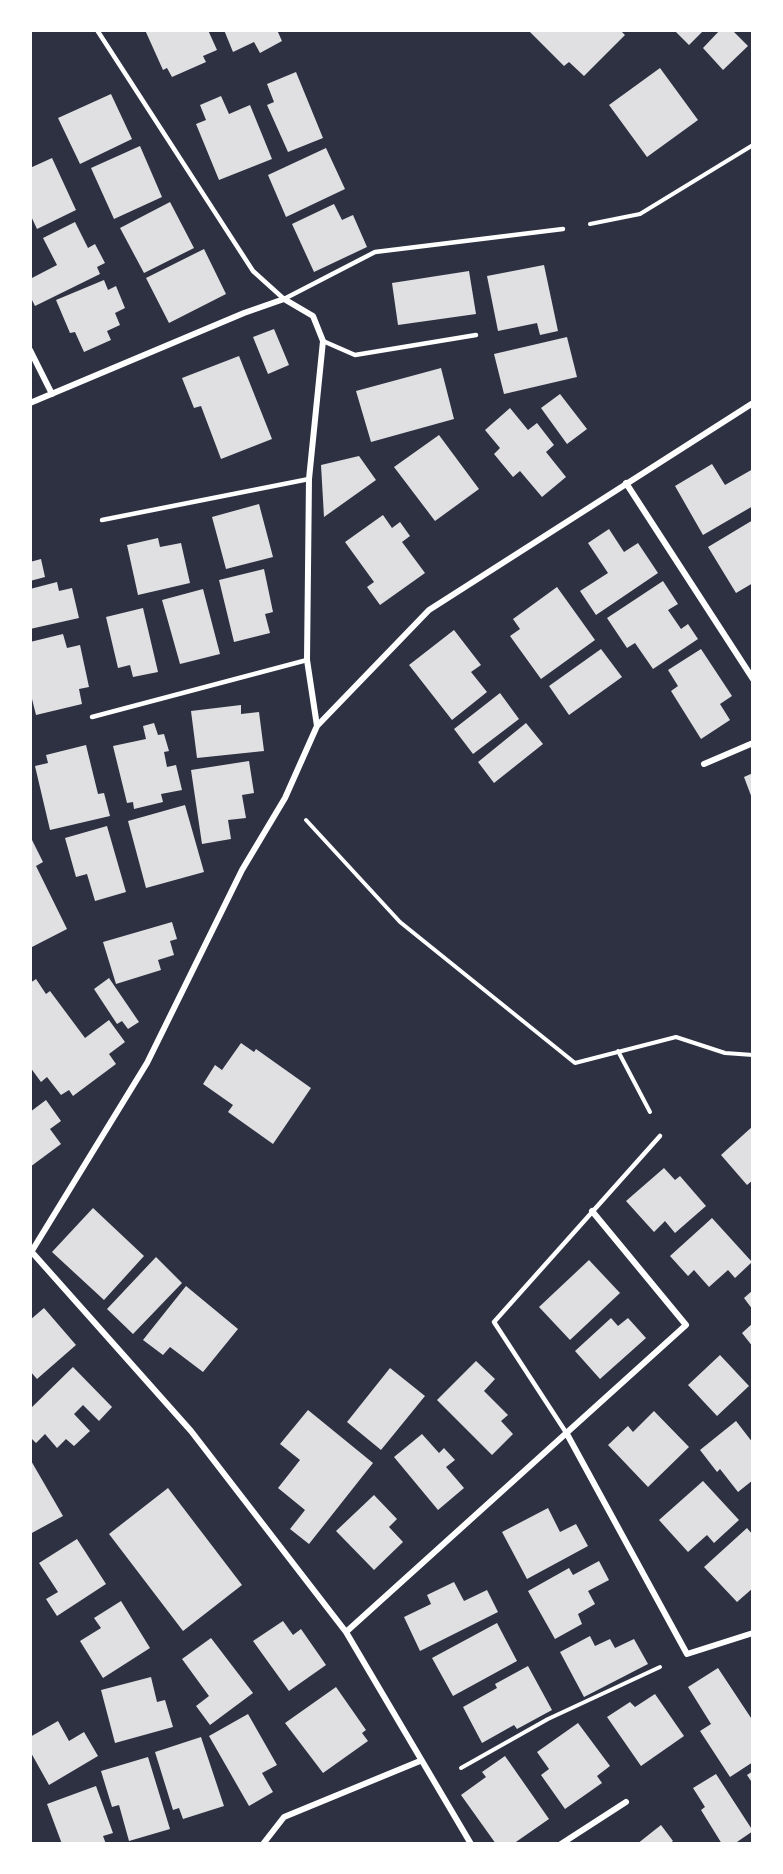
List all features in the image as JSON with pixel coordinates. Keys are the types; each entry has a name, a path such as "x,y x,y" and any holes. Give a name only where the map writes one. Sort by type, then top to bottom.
{"street":[{"path":"30,403 244,313 284,299 313,315 323,341 309,479 307,660 317,726"},
{"path":"30,350 52,394"},
{"path":"471,1844 346,1632 191,1431 31,1252 147,1063 243,870 285,798 317,726 429,610 753,403"},
{"path":"626,483 753,679"},
{"path":"704,764 753,743"},
{"path":"346,1632 686,1325 592,1211"},
{"path":"567,1434 687,1654 753,1633"},
{"path":"263,1844 284,1817 420,1761"},
{"path":"561,1844 626,1802"}],"lane":[{"path":"98,30 253,271 284,299 375,252 563,229"},
{"path":"323,341 355,355 476,335"},
{"path":"102,520 309,479"},
{"path":"92,717 307,660"},
{"path":"567,1434 494,1322 660,1136"}],"path":[{"path":"563,229 640,214 753,145"},
{"path":"285,798 400,922 575,1063 676,1037 725,1053 753,1055"},
{"path":"618,1051 653,1117 660,1136"},
{"path":"434,1784 548,1719 687,1654"}],"building":[{"path":"145,30 208,30 217,50 203,56 206,62 172,77 167,68 163,70"},
{"path":"224,30 277,30 282,41 260,53 254,42 233,52"},
{"path":"528,30 620,30 625,35 584,76 569,62 564,66"},
{"path":"674,30 704,30 689,45"},
{"path":"720,30 732,30 748,46 723,70 703,48"},
{"path":"660,68 698,120 647,157 609,105"},
{"path":"296,72 323,138 288,152 267,105 274,102 267,84"},
{"path":"111,94 132,139 80,164 58,118"},
{"path":"221,96 229,114 250,105 272,159 219,180 196,124 206,120 200,105"},
{"path":"140,146 162,197 114,219 91,168"},
{"path":"326,148 345,189 286,217 268,175"},
{"path":"52,158 76,210 37,229 30,214 30,168"},
{"path":"170,202 194,248 144,273 120,228"},
{"path":"334,204 342,220 353,215 367,247 314,272 292,224"},
{"path":"75,222 88,248 95,244 105,263 97,267 100,274 35,306 30,296 30,279 57,265 43,238"},
{"path":"204,249 226,294 169,323 146,278"},
{"path":"544,265 558,331 540,335 537,323 498,331 487,276"},
{"path":"469,271 476,314 398,325 392,283"},
{"path":"104,280 108,290 116,286 125,308 115,313 120,325 107,331 111,340 84,352 75,332 70,333 56,300"},
{"path":"274,329 289,365 268,374 253,337"},
{"path":"567,337 577,377 504,394 494,354"},
{"path":"239,356 272,439 221,459 201,406 194,408 182,378"},
{"path":"441,368 454,419 371,442 356,391"},
{"path":"560,394 587,429 567,444 541,408"},
{"path":"510,408 528,430 537,423 554,445 546,452 566,477 542,497 520,471 513,477 494,454 500,448 485,430"},
{"path":"439,435 479,489 435,521 394,467"},
{"path":"359,456 376,480 324,517 321,465"},
{"path":"712,464 725,485 753,469 753,506 703,535 675,486"},
{"path":"259,504 273,557 226,569 212,517"},
{"path":"383,515 392,528 400,522 410,536 402,542 425,573 380,605 367,587 374,582 345,542"},
{"path":"753,520 753,583 736,593 708,547"},
{"path":"609,529 624,552 638,543 658,573 596,615 580,591 608,573 588,543"},
{"path":"158,538 160,547 181,543 190,583 138,595 127,545"},
{"path":"41,559 45,577 30,581 30,562"},
{"path":"264,569 273,612 265,614 270,633 234,642 219,580"},
{"path":"663,581 678,604 668,610 681,629 688,624 698,639 653,669 635,643 627,648 607,618"},
{"path":"57,582 59,591 72,588 79,618 30,629 30,589"},
{"path":"557,587 595,640 541,679 510,636 520,629 513,619"},
{"path":"203,589 220,654 180,664 162,600"},
{"path":"143,608 158,672 133,677 130,665 118,668 106,617"},
{"path":"454,630 481,665 471,672 487,692 452,720 409,665"},
{"path":"63,634 67,648 80,645 89,687 79,689 82,704 36,715 30,691 30,642"},
{"path":"601,649 622,677 569,715 549,686"},
{"path":"701,649 732,696 720,704 730,720 701,739 671,691 678,686 668,670"},
{"path":"500,693 519,719 473,754 454,729"},
{"path":"241,705 241,714 259,712 264,751 197,758 191,711"},
{"path":"154,723 158,735 164,734 169,751 164,752 167,767 176,765 182,790 161,794 163,802 134,809 133,802 127,803 113,746 146,739 143,726"},
{"path":"526,723 543,744 494,783 478,762"},
{"path":"86,745 98,794 104,793 110,816 50,830 35,766 48,763 46,755"},
{"path":"249,761 254,793 242,795 246,818 228,820 231,839 202,844 191,770"},
{"path":"753,773 753,801 744,777"},
{"path":"185,805 204,872 146,888 128,821"},
{"path":"107,826 126,892 95,901 87,874 76,877 65,838"},
{"path":"30,836 43,862 36,866 67,929 30,948"},
{"path":"172,922 177,939 170,941 174,955 158,960 161,970 116,984 103,942"},
{"path":"109,978 139,1022 128,1029 122,1021 117,1024 94,989"},
{"path":"36,979 46,994 50,991 85,1038 109,1020 125,1042 109,1054 116,1064 73,1096 69,1090 61,1095 47,1077 41,1082 30,1067 30,983"},
{"path":"241,1043 254,1052 256,1049 311,1088 273,1144 228,1112 233,1105 203,1084 215,1065 222,1070"},
{"path":"46,1100 61,1121 50,1129 61,1144 30,1167 30,1112"},
{"path":"753,1126 753,1180 747,1185 721,1155"},
{"path":"664,1168 675,1180 680,1176 706,1206 675,1233 665,1221 654,1232 626,1201"},
{"path":"93,1208 144,1256 104,1300 52,1252"},
{"path":"712,1218 752,1262 735,1278 728,1270 709,1287 694,1270 688,1276 670,1256"},
{"path":"156,1257 182,1283 133,1334 107,1309"},
{"path":"589,1260 620,1293 570,1340 539,1307"},
{"path":"186,1286 238,1329 203,1372 170,1347 163,1355 143,1340"},
{"path":"753,1290 753,1310 744,1298"},
{"path":"44,1308 76,1345 37,1379 30,1371 30,1320"},
{"path":"611,1318 618,1326 628,1318 646,1338 600,1379 575,1351"},
{"path":"753,1323 753,1347 742,1333"},
{"path":"720,1355 749,1386 717,1416 688,1385"},
{"path":"476,1361 495,1379 484,1391 508,1415 501,1421 513,1434 492,1455 437,1400"},
{"path":"73,1367 112,1407 99,1421 83,1405 74,1414 90,1431 74,1446 66,1439 57,1448 45,1434 36,1443 30,1437 30,1409"},
{"path":"390,1368 425,1396 381,1450 347,1422"},
{"path":"308,1410 373,1463 309,1544 290,1529 305,1510 278,1488 300,1460 280,1444"},
{"path":"654,1411 689,1447 648,1487 608,1445 628,1426 633,1432"},
{"path":"736,1421 753,1443 753,1480 738,1492 720,1469 717,1472 700,1450"},
{"path":"422,1434 439,1453 444,1448 455,1460 446,1467 464,1488 438,1510 394,1457"},
{"path":"30,1459 63,1516 30,1534"},
{"path":"703,1481 739,1520 714,1543 707,1535 688,1552 659,1520"},
{"path":"168,1488 242,1585 183,1631 109,1534"},
{"path":"374,1495 397,1519 389,1527 403,1542 374,1570 336,1531"},
{"path":"548,1508 560,1532 576,1524 588,1546 527,1579 502,1532"},
{"path":"747,1528 753,1535 753,1588 737,1602 704,1567"},
{"path":"77,1539 106,1584 57,1616 46,1599 58,1592 39,1563"},
{"path":"599,1561 609,1580 588,1591 595,1604 578,1614 582,1624 555,1639 528,1591 569,1568 573,1575"},
{"path":"454,1582 464,1601 487,1590 498,1612 420,1651 404,1617 431,1604 427,1595"},
{"path":"121,1601 150,1648 103,1678 80,1641 101,1628 94,1618"},
{"path":"283,1621 293,1635 301,1629 326,1665 289,1691 253,1641"},
{"path":"497,1623 517,1661 453,1696 432,1658"},
{"path":"590,1636 595,1646 610,1639 615,1648 634,1639 648,1664 584,1697 560,1652"},
{"path":"211,1638 253,1693 210,1725 196,1706 209,1696 182,1659"},
{"path":"528,1666 552,1710 517,1729 514,1725 482,1743 463,1707 497,1688 495,1684"},
{"path":"718,1668 753,1721 753,1762 730,1777 700,1731 711,1724 688,1687"},
{"path":"151,1677 157,1702 165,1700 173,1727 115,1743 101,1690"},
{"path":"336,1687 366,1730 362,1733 368,1741 323,1773 285,1723"},
{"path":"655,1694 684,1736 641,1766 607,1717 630,1702 635,1707"},
{"path":"248,1714 277,1765 262,1773 273,1792 249,1806 209,1736"},
{"path":"58,1721 69,1741 84,1732 98,1756 49,1785 30,1751 30,1737"},
{"path":"578,1723 610,1766 597,1776 602,1783 565,1809 541,1775 549,1769 537,1752"},
{"path":"201,1737 224,1806 183,1819 179,1808 173,1810 155,1752"},
{"path":"505,1756 549,1819 513,1844 496,1844 461,1795 486,1777 482,1772"},
{"path":"148,1757 170,1829 129,1841 119,1805 112,1807 101,1771"},
{"path":"753,1771 753,1784 747,1775"},
{"path":"716,1774 753,1831 734,1844 722,1844 701,1810 705,1807 693,1788"},
{"path":"96,1786 113,1833 103,1836 106,1844 62,1844 47,1804"},
{"path":"661,1825 673,1841 669,1844 637,1844"}]}
